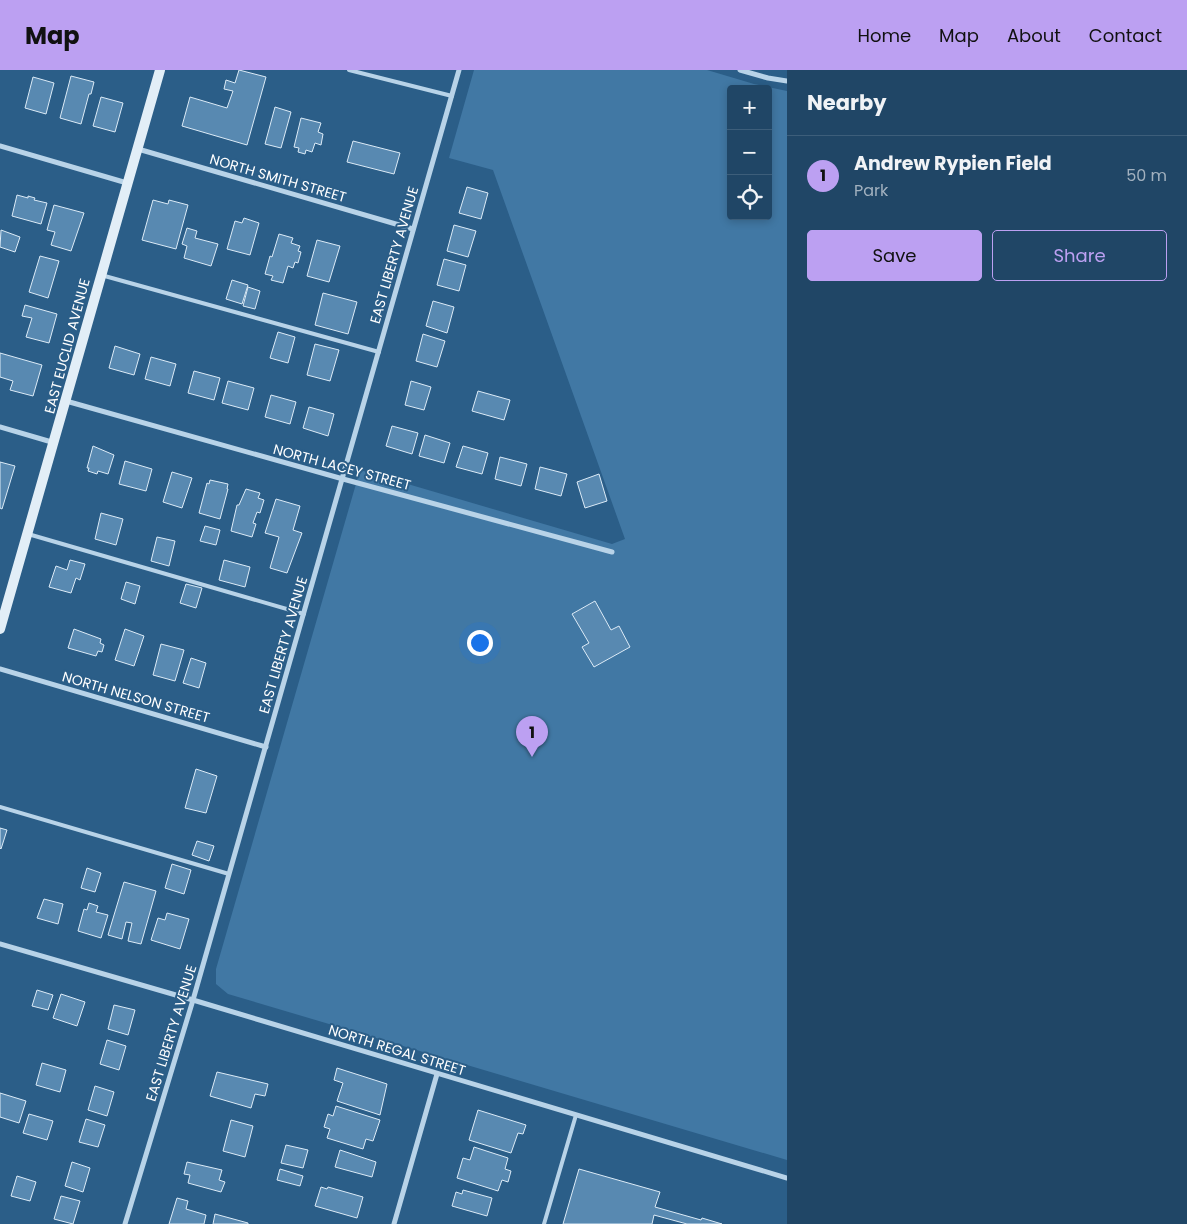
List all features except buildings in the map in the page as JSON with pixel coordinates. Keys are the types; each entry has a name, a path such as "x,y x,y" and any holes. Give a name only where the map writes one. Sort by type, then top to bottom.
{"main road":[{"name":"EAST EUCLID AVENUE","path":"0,629 55,443 160,70"}],"street":[{"name":"EAST LIBERTY AVENUE","path":"124,1224 193,1000 459,70"},
{"path":"740,70 787,81"},
{"path":"0,146 127,183"},
{"name":"NORTH SMITH STREET","path":"137,148 413,229"},
{"name":"NORTH LACEY STREET","path":"66,401 612,552"},
{"path":"0,427 55,443"},
{"name":"NORTH NELSON STREET","path":"0,669 266,747"},
{"name":"NORTH REGAL STREET","path":"0,944 787,1178"},
{"path":"394,1224 437,1074"}],"lane":[{"path":"349,70 452,96"},
{"path":"101,275 379,352"},
{"path":"28,534 304,614"},
{"path":"0,807 229,874"},
{"path":"544,1224 576,1115"}],"shaded area":[{"path":"474,70 707,70 759,85 727,85 727,220 772,220 772,88 787,91 787,1160 228,994 216,984 216,969 360,470 612,544 625,539 493,170 449,158"}],"place":[{"name":"Andrew Rypien Field","path":"532,757"}]}
